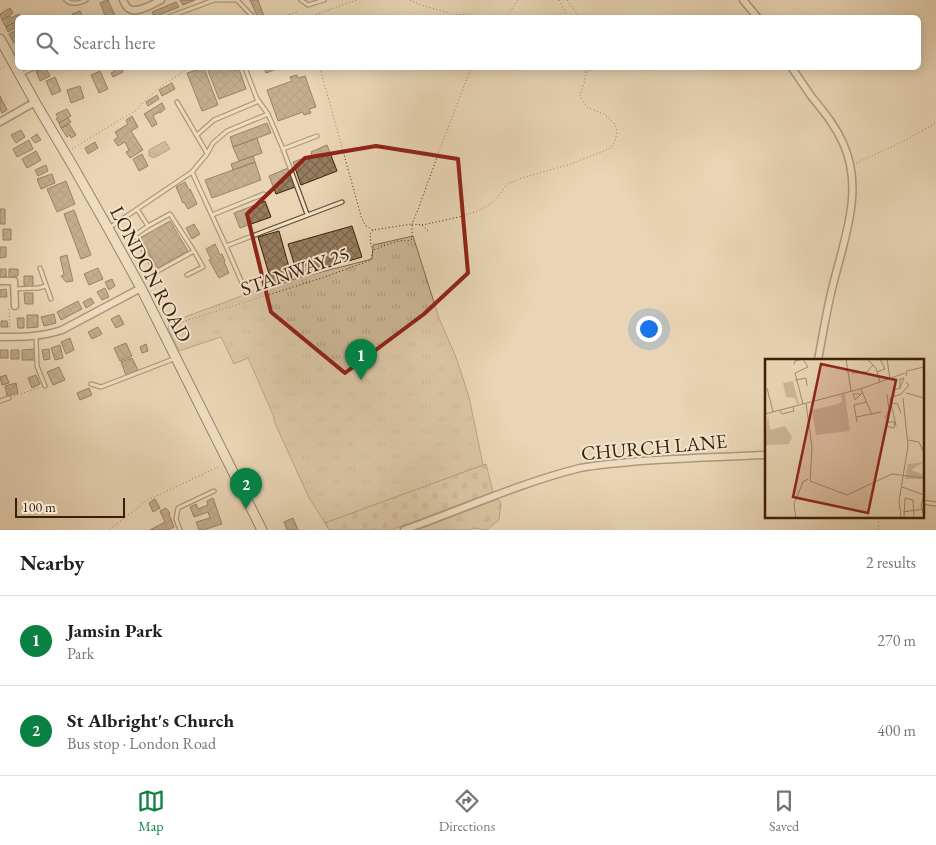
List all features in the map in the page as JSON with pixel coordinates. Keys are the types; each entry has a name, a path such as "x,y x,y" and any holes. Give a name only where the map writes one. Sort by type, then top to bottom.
{"main road":[{"name":"LONDON ROAD","path":"0,41 15,66"},
{"name":"LONDON ROAD","path":"18,70 141,288 262,530"}],"street":[{"path":"123,0 127,8 132,11 139,10 161,0"},
{"path":"743,0 756,15"},
{"path":"793,70 830,120 844,144 853,186 842,251 829,301 818,359"},
{"path":"0,122 35,102"},
{"path":"0,281 14,281 15,306"},
{"path":"0,337 42,336 62,330 141,288"},
{"name":"CHURCH LANE","path":"404,530 516,488 582,468 668,459 765,455"}],"lane":[{"path":"66,0 74,4 86,0"},
{"path":"174,15 214,0 237,0 251,15"},
{"path":"301,0 308,6 324,0"},
{"path":"20,74 29,70"},
{"path":"246,70 259,101 268,114 308,214"},
{"path":"197,135 214,120 259,101"},
{"path":"177,102 208,154"},
{"path":"108,228 192,172 208,154 213,143 227,131 268,114"},
{"path":"283,149 317,136"},
{"path":"192,172 246,292"},
{"path":"212,215 264,194"},
{"path":"226,246 342,202"},
{"path":"137,209 148,226"},
{"path":"187,275 203,267 194,251 170,214 135,235 156,272 194,251"},
{"path":"40,268 51,299"},
{"path":"14,289 46,286"},
{"path":"36,336 37,366 45,386"},
{"path":"91,384 101,386 176,358"},
{"path":"0,401 8,398"},
{"path":"180,530 176,519 178,508 214,491"}],"path":[{"path":"312,15 358,0"},
{"path":"410,0 452,15 471,15"},
{"path":"508,15 518,0"},
{"path":"559,0 566,15"},
{"path":"567,0 578,15"},
{"path":"289,15 298,12"},
{"path":"65,153 138,109 144,100 186,70"},
{"name":"STANWAY 25","path":"161,329 313,281 371,260 373,250 401,241 408,242 412,239 412,224 373,230 365,224 361,216 321,70"},
{"path":"470,70 412,224 422,225 478,211 498,197 507,184 571,164 611,148 615,141 615,124 604,114 588,108 580,96 586,73 591,70"},
{"path":"850,166 902,142 936,123"},
{"path":"422,225 428,231"},
{"path":"373,230 370,234 370,246 373,250"},
{"path":"8,398 45,386"},
{"path":"108,530 146,501 228,462"}],"highlighted area":[{"path":"376,146 458,159 468,273 424,314 345,373 271,312 247,214 305,158"}],"green space":[{"path":"413,236 439,318 456,357 469,397 483,465 325,523 309,498 248,358 234,364 221,337 179,351 168,329 169,323 252,292 372,259 373,245"},
{"path":"486,464 493,492 391,530 375,530 374,528 370,530 329,530 325,523"},
{"path":"498,499 501,503 499,520 487,530 474,528 469,530 417,530"}],"water":[{"path":"165,141 170,149 154,158 149,156 149,150"}],"building":[{"path":"108,0 115,15 105,15 100,3"},
{"path":"180,0 195,0 183,5"},
{"path":"250,0 258,0 264,15 257,15"},
{"path":"176,2 179,7 159,15 153,15 152,12"},
{"path":"10,8 13,13 2,20 0,14"},
{"path":"80,11 82,15 72,15"},
{"path":"10,16 11,18 15,16 15,22 6,27 2,20"},
{"path":"15,22 15,28 8,32 6,27"},
{"path":"15,31 15,42 14,43 9,34"},
{"path":"47,70 50,76 40,81 36,71"},
{"path":"122,70 123,72 113,77 111,73"},
{"path":"205,70 218,105 202,111 187,73"},
{"path":"208,70 239,70 246,89 219,99"},
{"path":"100,71 108,89 99,93 91,75"},
{"path":"297,75 298,78 305,76 316,107 309,109 311,113 304,115 303,112 278,121 267,90 292,81 290,77"},
{"path":"55,77 61,91 52,95 46,81"},
{"path":"172,83 175,89 162,96 159,90"},
{"path":"80,86 84,98 71,103 67,90"},
{"path":"157,95 159,99 148,106 146,102"},
{"path":"0,96 7,110 2,113 0,109"},
{"path":"162,103 165,109 153,116 157,124 152,127 144,114"},
{"path":"67,109 71,116 59,123 56,119 58,118 56,114"},
{"path":"132,116 138,127 131,131 143,150 130,158 126,152 129,150 125,142 118,146 114,140 118,137 115,132 128,124 126,120"},
{"path":"68,118 71,122 61,128 59,123"},
{"path":"267,123 271,133 233,147 230,137"},
{"path":"69,124 76,135 71,138 70,135 67,137 61,128"},
{"path":"21,130 25,137 16,143 11,135"},
{"path":"37,134 41,140 35,143 31,138"},
{"path":"257,138 262,153 239,161 233,147"},
{"path":"29,140 33,149 17,157 13,149"},
{"path":"95,142 98,148 88,154 85,148"},
{"path":"327,145 337,171 301,185 293,162 312,155 311,152"},
{"path":"36,151 41,160 27,168 22,159"},
{"path":"142,154 148,166 139,171 133,159"},
{"path":"253,156 255,162 233,170 231,164"},
{"path":"255,162 261,180 212,198 205,180"},
{"path":"46,165 48,171 38,176 35,170"},
{"path":"288,168 295,187 276,194 269,176"},
{"path":"52,174 55,183 41,189 37,179"},
{"path":"66,181 75,204 57,212 47,189"},
{"path":"185,182 197,204 188,209 183,203 176,187"},
{"path":"265,201 271,217 240,228 234,213"},
{"path":"0,209 5,209 5,224 0,224"},
{"path":"74,210 91,255 81,259 64,214"},
{"path":"170,221 188,251 158,268 140,238"},
{"path":"194,224 200,234 192,239 186,228"},
{"path":"352,226 362,257 298,276 288,244"},
{"path":"3,229 11,229 11,240 3,240"},
{"path":"279,231 292,278 272,284 258,237"},
{"path":"215,244 220,255 222,254 229,273 219,278 209,260 211,259 206,249"},
{"path":"0,247 6,247 6,257 0,258"},
{"path":"67,255 73,281 66,282 61,276 64,275 60,257"},
{"path":"98,268 103,279 89,285 84,274"},
{"path":"0,269 6,269 6,277 0,277"},
{"path":"9,269 18,269 18,276 9,277"},
{"path":"24,276 33,276 33,287 24,287"},
{"path":"112,279 115,286 109,290 105,282"},
{"path":"105,288 109,297 102,300 97,292"},
{"path":"6,289 7,297 0,297 0,290"},
{"path":"24,293 33,293 33,304 25,304"},
{"path":"91,298 94,303 86,308 83,302"},
{"path":"78,301 82,309 61,320 57,312"},
{"path":"54,314 56,323 44,326 41,317"},
{"path":"27,315 38,315 38,327 27,328"},
{"path":"119,315 124,324 116,328 111,319"},
{"path":"17,318 24,318 24,328 18,328"},
{"path":"1,321 7,321 8,327 1,327"},
{"path":"98,327 102,334 92,339 88,332"},
{"path":"70,338 74,350 66,354 61,342"},
{"path":"126,343 132,356 120,361 114,348"},
{"path":"146,344 148,351 142,353 140,347"},
{"path":"60,345 63,358 55,360 51,348"},
{"path":"35,349 35,360 22,360 22,350"},
{"path":"49,349 50,359 44,360 42,350"},
{"path":"0,350 8,350 8,358 0,358"},
{"path":"11,350 19,350 19,359 11,359"},
{"path":"132,358 138,370 126,375 121,362"},
{"path":"59,367 65,380 53,385 47,372"},
{"path":"6,375 9,383 2,385 0,377"},
{"path":"36,375 40,384 32,388 28,378"},
{"path":"16,383 18,393 7,396 5,386"},
{"path":"89,388 92,395 80,400 77,393"},
{"path":"213,498 222,524 199,530 196,522 210,518 208,512 194,517 190,507 196,504 198,509 208,505 207,501"},
{"path":"155,499 160,508 153,512 149,503"},
{"path":"166,508 170,513 174,527 168,530 150,530 165,522 160,511"},
{"path":"293,518 298,530 287,530 284,522"}],"place":[{"name":"Jamsin Park","path":"361,380"},
{"name":"St Albright's Church","path":"246,509"}]}
